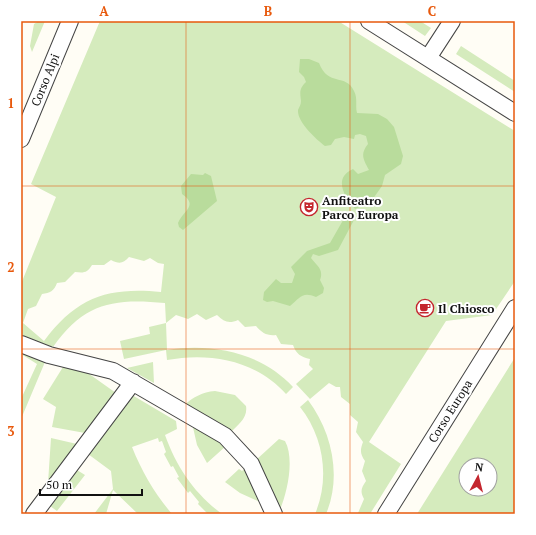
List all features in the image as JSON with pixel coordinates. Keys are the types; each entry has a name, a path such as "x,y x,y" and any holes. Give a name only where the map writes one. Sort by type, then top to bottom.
{"street":[{"name":"Corso Alpi","path":"21,139 70,21"},
{"path":"369,21 515,113"},
{"path":"428,58 452,21"},
{"name":"Corso Europa","path":"386,514 515,308"},
{"path":"21,344 55,357 107,368 230,440 251,464 274,514"},
{"path":"34,514 133,382"}],"green space":[{"path":"39,21 45,21 32,52 30,46 34,24"},
{"path":"100,21 338,21 515,131 515,281 492,315 446,321 369,442 401,464 370,514 358,513 364,499 362,490 366,481 362,471 365,461 361,452 363,442 356,432 358,422 350,415 350,404 341,397 340,387 336,387 329,383 310,399 296,384 313,369 309,365 310,359 299,355 293,345 281,344 276,335 265,334 256,326 245,327 238,320 227,322 217,315 206,320 197,314 188,319 176,315 166,323 165,303 130,302 115,303 88,312 65,332 53,347 21,335 21,284 56,197 31,184","holes":["129,257 144,261 150,258 158,263 164,264 161,292 125,291 95,298 69,314 56,326 44,341 23,323 28,309 36,306 42,294 51,291 55,288 57,283 65,282 75,272 85,272 92,265 104,265 111,260 119,263 123,262"]},
{"path":"402,21 420,21 431,28 425,36"},
{"path":"461,46 515,81 515,92 456,54"},
{"path":"300,59 309,59 319,63 327,75 346,82 351,86 356,96 357,113 378,114 387,119 394,127 403,156 401,164 385,175 382,186 370,203 355,209 347,199 342,188 343,177 353,169 358,174 369,170 363,157 364,151 368,144 366,136 360,134 355,135 354,139 344,137 335,139 331,145 325,146 308,130 301,120 298,110 301,102 300,91 306,82 304,77 299,72"},
{"path":"205,173 211,176 217,201 183,230 179,227 178,223 190,205 187,198 182,194 181,186 191,174 203,175"},
{"path":"346,215 354,220 338,250 319,256 313,254 311,258 320,270 320,280 324,288 323,293 316,297 304,295 290,306 263,300 264,292 276,279 281,283 292,283 295,274 291,267 307,251 330,243"},
{"path":"166,323 167,350 201,348 218,349 234,353 251,358 266,365 293,387 286,394 274,382 261,373 231,361 215,358 199,357 167,360 166,350 124,359 120,341 150,334 149,327"},
{"path":"21,352 45,362 21,419 21,399 37,364 21,354"},
{"path":"514,359 515,514 417,514"},
{"path":"153,362 154,383 127,368"},
{"path":"63,367 85,371 116,393 85,433 52,427 56,407 43,399"},
{"path":"215,391 235,395 246,406 244,418 230,433 184,405 198,395"},
{"path":"132,395 176,421 177,429 165,435 175,458 195,488 222,514 208,514 198,504 199,502 190,491 188,493 177,478 179,477 173,466 171,467 164,454 166,452 162,441 159,442 158,438 132,447 149,482 172,514 138,514 113,490 106,514 94,514 113,489 111,471 88,454"},
{"path":"308,400 323,426 332,455 334,470 333,485 331,500 326,514 315,514 320,501 323,473 322,459 315,431 300,407"},
{"path":"192,423 226,446 207,463 197,445"},
{"path":"51,438 77,444 48,483"},
{"path":"279,439 285,441 288,448 290,467 285,496 279,512 256,460"},
{"path":"246,468 262,503 240,493 225,482 239,469 242,471"},
{"path":"77,470 85,475 57,511 50,506"}],"place":[{"name":"Anfiteatro Parco Europa","path":"309,207"},
{"name":"Il Chiosco","path":"425,308"}]}
